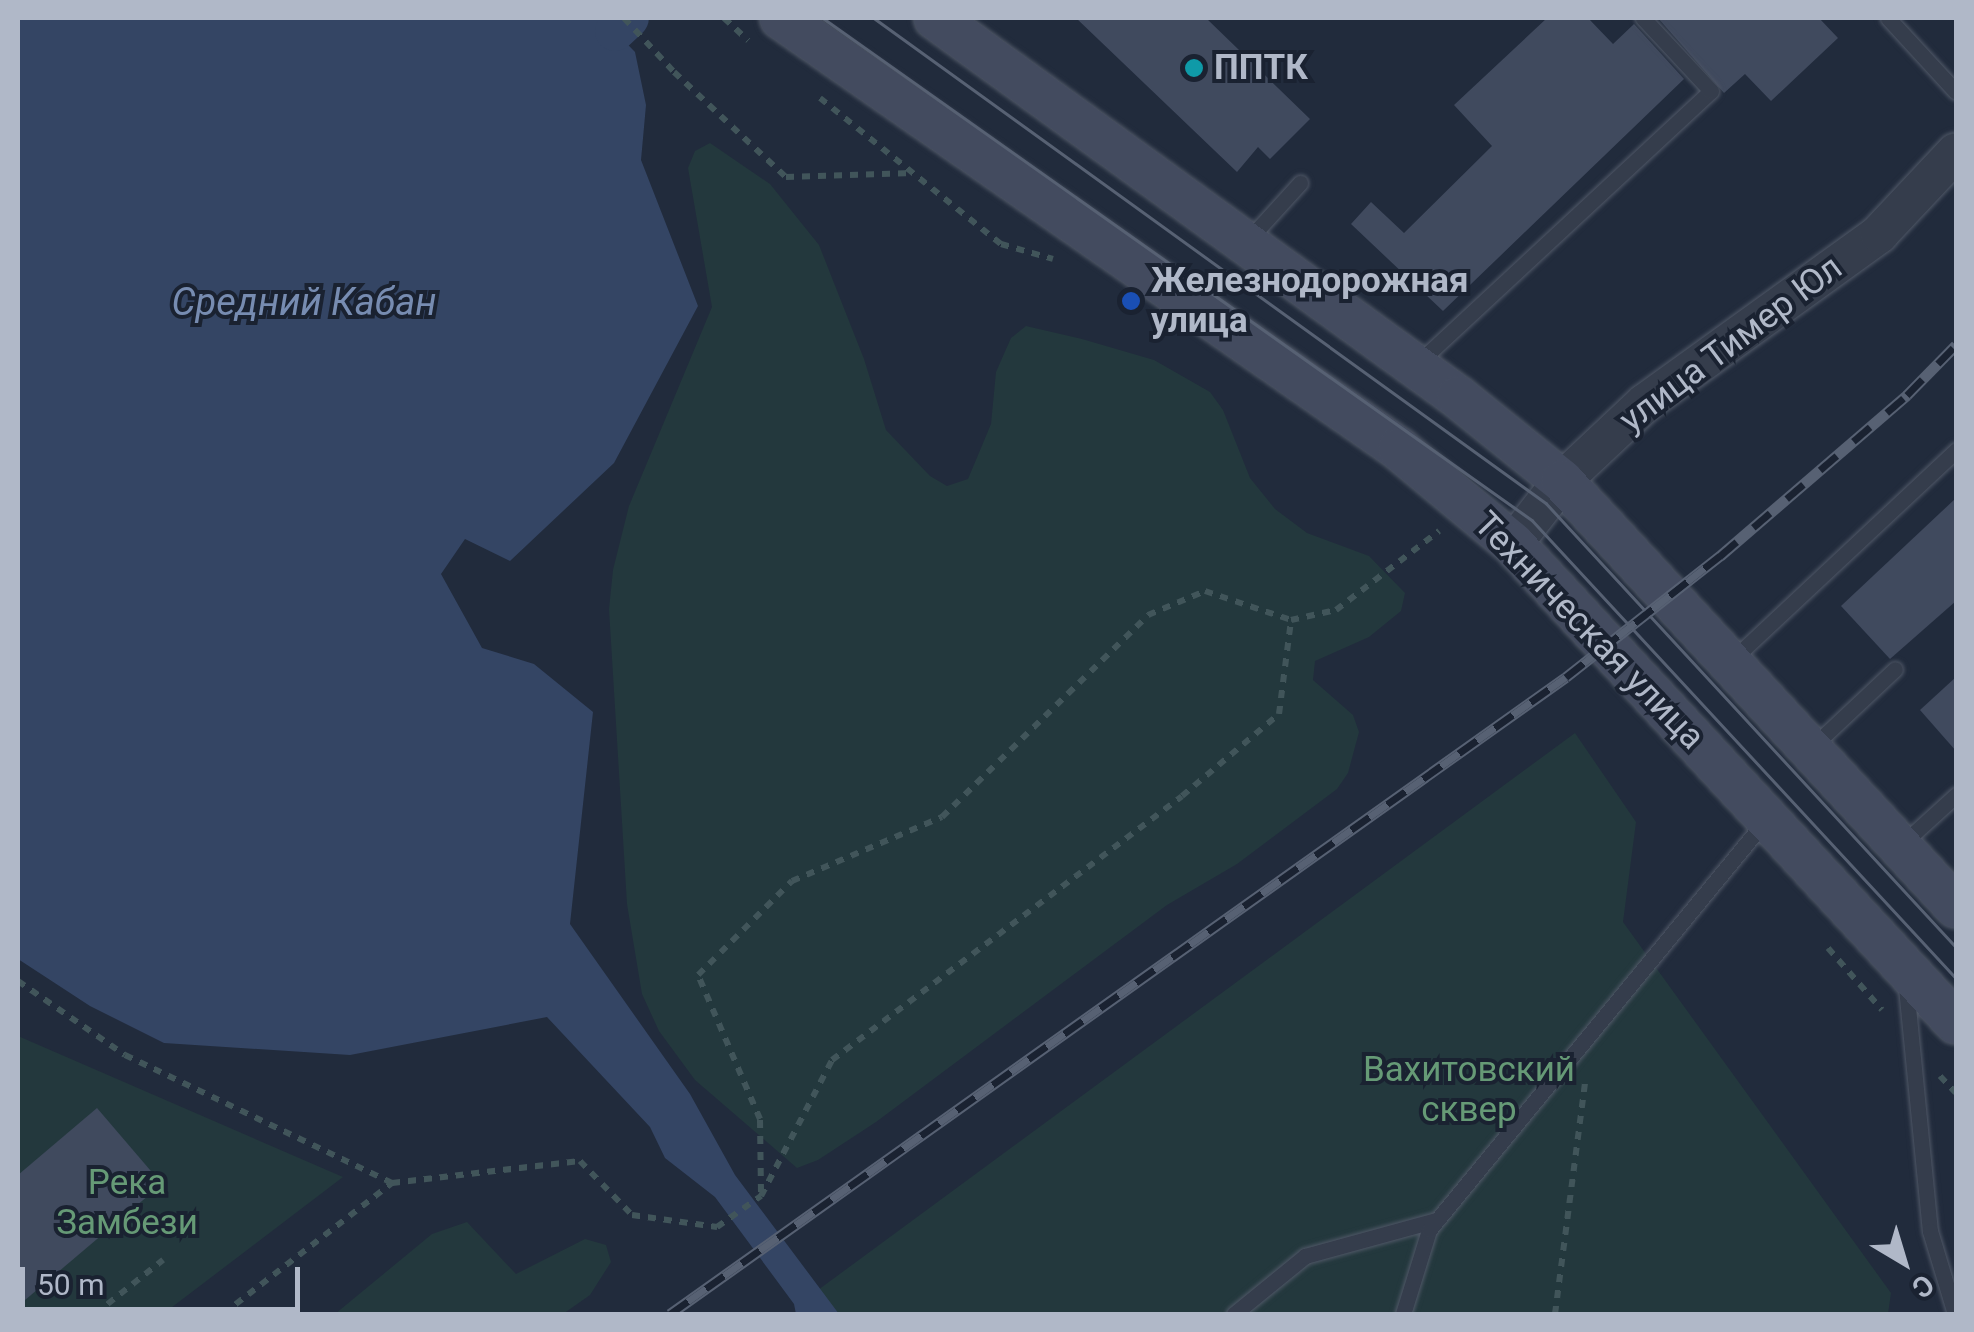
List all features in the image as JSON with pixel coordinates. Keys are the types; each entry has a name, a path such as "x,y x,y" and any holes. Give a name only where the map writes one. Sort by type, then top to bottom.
{"main road":[{"path":"934,18 1415,366 1562,481 1732,660 1956,907"},
{"name":"Техническая улица","path":"773,27 1399,449 1513,544 1956,1022"}],"street":[{"name":"улица Тимер Юл","path":"1513,544 1562,481 1645,403 1880,234 1956,152"}],"lane":[{"path":"1415,366 1711,91 1643,18"},
{"path":"1888,18 1956,92"},
{"path":"1246,244 1300,183"},
{"path":"1732,660 1956,450"},
{"path":"1811,748 1894,669"},
{"path":"1900,846 1956,795"},
{"path":"1403,1314 1429,1230 1768,818"},
{"path":"1902,963 1914,1047 1930,1231 1955,1314"},
{"path":"1234,1314 1306,1256 1438,1220"}],"path":[{"path":"624,18 674,72 786,178 914,173"},
{"path":"724,18 741,34 773,27"},
{"path":"813,92 1001,244 1065,262"},
{"path":"761,1196 760,1119 698,975 792,881 942,816 1148,615 1205,591 1291,620 1336,610 1452,521"},
{"path":"223,1314 392,1184 580,1161 632,1215 717,1227 761,1196 832,1060 1182,796 1279,714 1291,620"},
{"path":"1815,934 1956,1093"},
{"path":"18,981 125,1055 392,1184"},
{"path":"1555,1314 1592,1032"},
{"path":"95,1314 162,1260"}],"green space":[{"path":"710,143 770,184 819,245 864,359 886,430 930,476 947,486 968,479 991,424 996,372 1011,338 1026,326 1082,339 1154,360 1210,392 1223,410 1250,478 1275,509 1307,533 1369,556 1405,593 1401,611 1369,637 1315,661 1313,680 1353,715 1359,732 1348,773 1337,789 1237,864 1167,905 876,1122 818,1160 797,1168 695,1080 659,1031 642,994 627,904 609,609 613,570 629,506 712,307 688,168 695,151"},
{"name":"Вахитовский сквер","path":"1575,733 1636,822 1623,922 1891,1293 1888,1314 839,1314 818,1290"},
{"name":"Река Замбези","path":"18,1036 343,1177 163,1314 18,1314"},
{"path":"467,1222 516,1274 585,1239 606,1245 611,1262 590,1295 563,1314 335,1314 432,1234"}],"water":[{"name":"Средний Кабан","path":"18,18 602,18 635,52 646,105 641,160 698,306 614,463 510,561 465,539 441,574 482,648 534,664 593,712 570,924 690,1094 735,1175 839,1314 796,1314 794,1304 715,1197 665,1158 650,1127 547,1017 350,1055 164,1043 90,1006 18,959"}],"building":[{"name":"ППТК","path":"1076,18 1206,18 1310,119 1270,159 1258,147 1237,172"},
{"path":"1547,18 1588,18 1613,44 1634,24 1684,79 1443,311 1351,224 1371,202 1404,233 1492,146 1454,105"},
{"path":"1658,18 1819,18 1838,38 1771,101 1745,74 1724,93"},
{"path":"1956,498 1956,601 1890,659 1841,606"},
{"path":"1956,677 1956,751 1920,710"},
{"path":"97,1108 162,1184 18,1306 18,1175"}],"waterway":[{"path":"615,31 629,18"}],"tram line":[{"path":"823,18 1532,520 1956,978"},
{"path":"874,18 1546,503 1956,947"}],"railway":[{"path":"670,1314 1566,677 1720,556 1907,395 1956,345"}],"place":[{"name":"ППТК","path":"1194,68"},
{"name":"Железнодорожная улица","path":"1131,301"}]}
